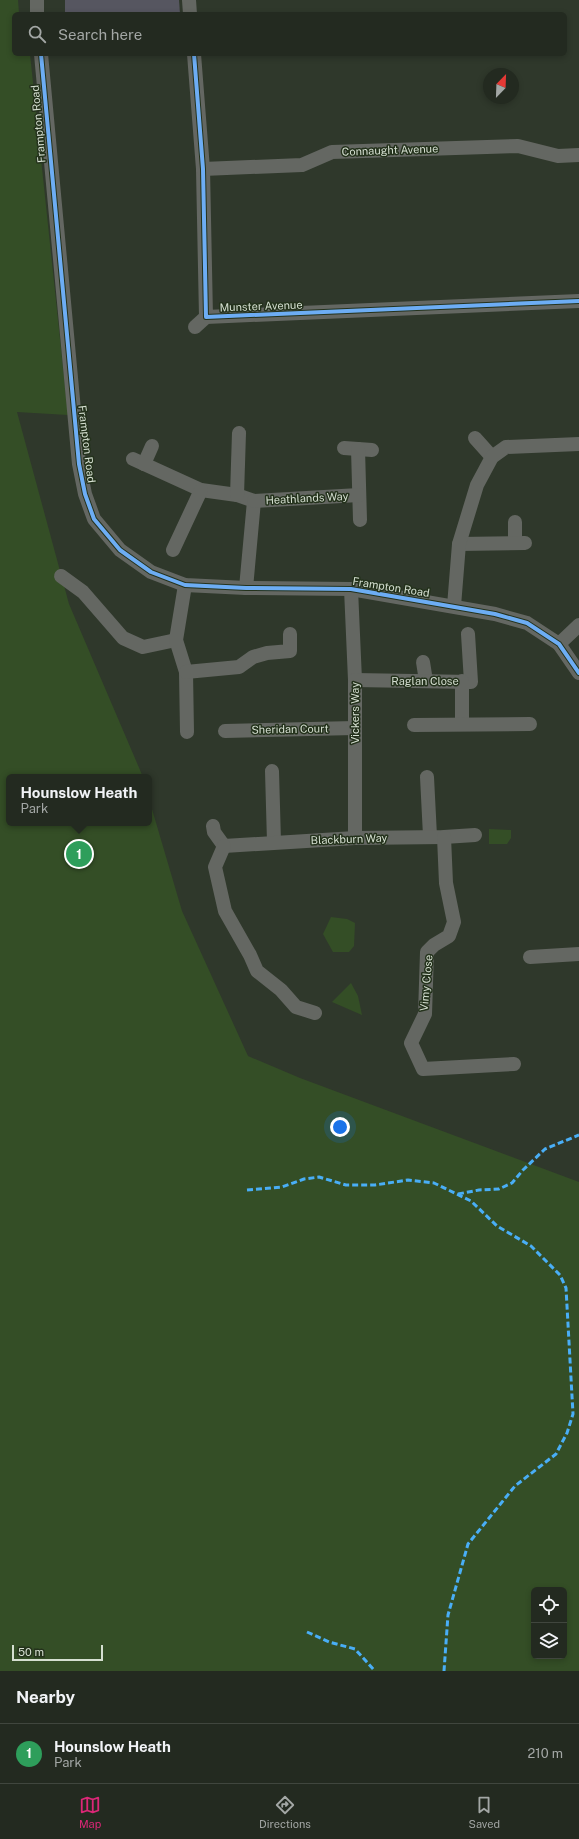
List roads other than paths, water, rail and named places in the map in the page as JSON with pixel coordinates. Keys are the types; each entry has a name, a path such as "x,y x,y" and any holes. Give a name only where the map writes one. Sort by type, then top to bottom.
{"street":[{"path":"37,0 37,12"},
{"path":"189,0 190,12"},
{"name":"Frampton Road","path":"41,56 79,464 85,494 94,519 120,550 151,572 185,585 246,588 351,589 495,614 527,624 559,644 579,673"},
{"name":"Munster Avenue","path":"194,56 203,169 206,317 579,302"},
{"name":"Connaught Avenue","path":"203,169 302,165 332,152 518,146 558,156 579,156"},
{"path":"195,327 206,317"},
{"path":"238,495 239,433"},
{"path":"475,438 492,457"},
{"path":"454,606 459,544 477,485 492,457 506,447 579,444"},
{"name":"Heathlands Way","path":"152,446 139,462 201,490 238,495 254,501 359,495 360,520"},
{"path":"359,495 351,449 372,450"},
{"path":"173,550 201,490"},
{"name":"Heathlands Way","path":"246,588 254,501"},
{"path":"459,544 520,543 515,522"},
{"path":"61,576 83,592 123,638 143,647 176,640"},
{"path":"185,585 176,640 186,672 187,732"},
{"name":"Vickers Way","path":"351,589 355,680 355,838"},
{"path":"559,644 579,625"},
{"path":"186,672 239,667 253,657 267,653 290,651 290,634"},
{"name":"Raglan Close","path":"355,680 471,682 468,634"},
{"path":"423,662 426,681"},
{"path":"462,681 462,724"},
{"path":"414,726 530,724"},
{"name":"Sheridan Court","path":"225,731 355,728"},
{"path":"272,771 274,842"},
{"path":"427,777 437,837"},
{"path":"213,826 214,832 224,846 215,866 225,911 250,955 257,971 281,990 296,1007 315,1014"},
{"name":"Blackburn Way","path":"224,846 355,838 474,835"},
{"name":"Vimy Close","path":"437,837 454,922 449,936 434,945 427,952 425,1014 411,1043 423,1069 514,1064"},
{"path":"530,957 579,954"}],"place":[{"name":"Hounslow Heath","path":"79,854"}]}
